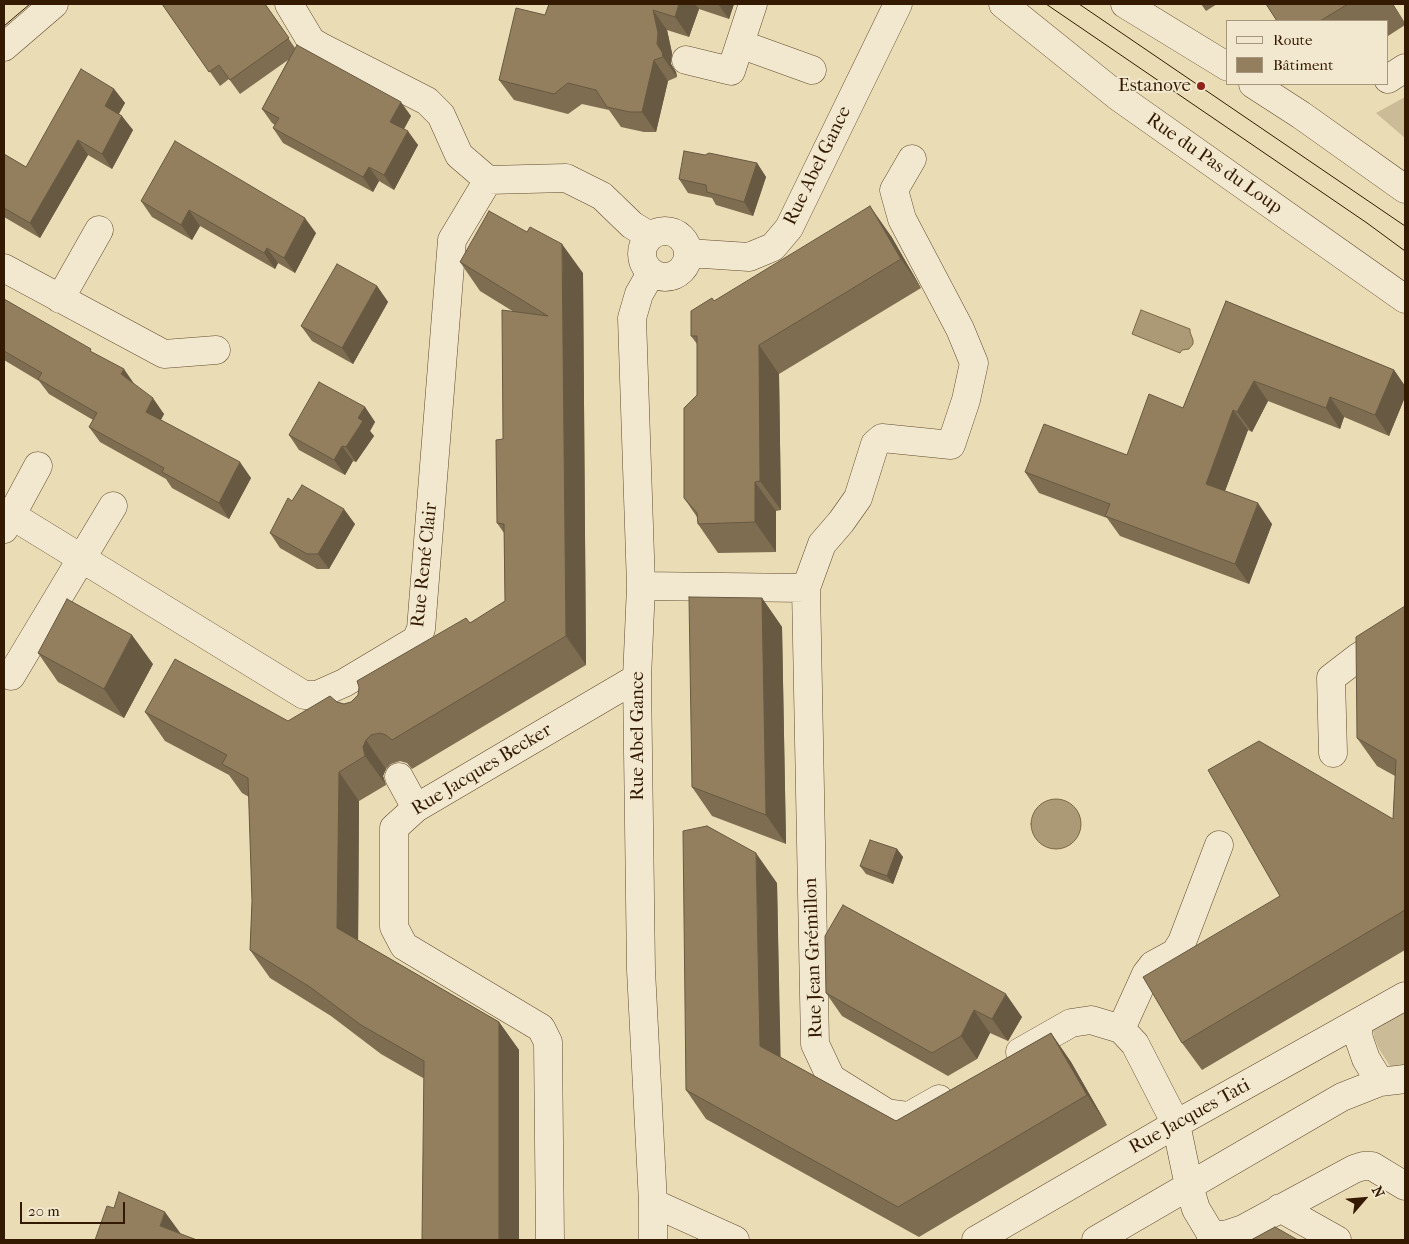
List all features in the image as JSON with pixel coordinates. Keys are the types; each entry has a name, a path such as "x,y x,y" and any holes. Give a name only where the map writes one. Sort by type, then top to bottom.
{"street":[{"path":"4,47 54,4"},
{"path":"289,4 312,41 316,44 427,101 441,114 459,155 488,180 566,178 602,196 632,225 650,236"},
{"path":"686,60 731,71 753,4"},
{"name":"Rue Abel Gance","path":"688,253 749,257 773,247 784,234 794,219 898,4"},
{"name":"Rue du Pas du Loup","path":"1003,4 1120,98 1405,299"},
{"path":"1125,4 1226,66"},
{"path":"740,44 812,70"},
{"path":"1389,78 1405,68"},
{"path":"1255,85 1301,115 1405,189"},
{"path":"641,586 806,588 822,544 858,498 875,444 882,438 951,446 966,400 974,363 960,329 902,219 894,190 912,159"},
{"name":"Rue René Clair","path":"8,522 83,558 304,695 349,691 416,640 422,629 452,240 488,180"},
{"path":"60,299 99,230"},
{"path":"659,231 669,231 679,235 686,243 688,253 687,263 681,272 672,277 661,277 651,273 645,265 642,255 643,245 650,236 659,231"},
{"path":"4,268 164,354 216,350"},
{"name":"Rue Abel Gance","path":"651,273 639,294 632,318 641,586 637,678 641,970 653,1203 653,1240"},
{"path":"8,522 38,466"},
{"path":"11,676 113,506"},
{"name":"Rue Jean Grémillon","path":"806,588 815,1044 830,1078 886,1113 910,1116 961,1086"},
{"path":"1333,753 1330,678 1405,627"},
{"name":"Rue Jacques Becker","path":"550,1240 548,1042 541,1028 404,946 394,927 394,828 416,808 637,678"},
{"path":"398,777 416,808"},
{"path":"1120,1029 1146,974 1153,965 1175,953 1182,942 1219,845"},
{"name":"Rue Jacques Tati","path":"976,1240 1176,1124 1405,996"},
{"path":"995,1067 1071,1023 1091,1020 1120,1029 1135,1044 1176,1124 1189,1186 1196,1208 1211,1237 1243,1229 1354,1168 1372,1166 1405,1186"},
{"path":"1357,1023 1366,1059 1392,1081"},
{"path":"1096,1240 1342,1097 1392,1081"},
{"path":"653,1203 735,1240"},
{"path":"1280,1208 1338,1240"}],"shaded area":[{"path":"1405,97 1405,138 1376,113"},
{"path":"1141,310 1190,329 1193,344 1189,349 1182,350 1180,353 1132,334"},
{"path":"1051,799 1061,799 1074,806 1081,819 1081,829 1074,842 1061,849 1051,849 1042,845 1035,838 1031,829 1031,819 1035,810 1042,803"},
{"path":"1405,1005 1405,1066 1390,1066 1379,1049 1373,1030 1380,1020"}],"building":[{"path":"162,4 265,4 289,38 230,80 219,65 209,72"},
{"path":"549,4 679,4 675,17 653,10 658,33 657,44 663,57 654,60 642,112 630,112 607,107 596,90 568,83 554,94 499,80 516,8 545,15"},
{"path":"1266,4 1348,4 1322,20 1276,20"},
{"path":"297,45 401,102 390,122 408,131 384,175 369,167 363,177 273,128 279,118 262,109"},
{"path":"81,69 114,89 105,106 122,116 102,154 78,140 30,223 4,208 4,154 26,167"},
{"path":"175,141 305,218 284,258 267,248 264,253 189,210 181,225 141,201"},
{"path":"684,151 705,155 709,153 757,163 744,202 707,192 706,185 679,179"},
{"path":"870,206 901,259 759,345 760,481 755,482 755,522 698,524 697,513 684,498 684,408 697,395 697,336 691,336 691,311 712,298 714,301"},
{"path":"489,211 527,232 530,227 562,244 566,636 392,740 380,733 371,735 363,747 365,756 339,772 337,928 499,1022 499,1240 422,1240 424,1061 361,1025 310,987 250,950 252,901 248,778 222,764 227,755 145,712 175,659 288,721 330,696 337,702 344,704 351,702 358,695 359,687 357,681 466,618 470,623 505,601 504,524 497,523 496,440 503,439 502,310 548,316 460,262"},
{"path":"337,264 377,286 342,348 301,326"},
{"path":"4,299 91,349 90,351 124,369 121,374 153,398 146,412 240,462 219,503 162,472 164,468 89,427 97,413 38,379 42,373 4,351"},
{"path":"1226,301 1394,370 1375,415 1330,397 1326,408 1254,381 1237,412 1233,410 1206,484 1258,503 1235,564 1105,516 1110,504 1025,472 1044,424 1127,455 1149,394 1183,408"},
{"path":"319,382 365,407 358,418 363,421 346,447 342,446 334,460 289,435"},
{"path":"302,485 344,509 318,554 307,554 270,533 288,498 292,501"},
{"path":"689,597 762,598 766,815 692,787"},
{"path":"67,599 132,635 104,689 38,653"},
{"path":"1405,606 1405,910 1182,1043 1143,977 1280,896 1208,770 1259,741 1393,819 1396,760 1357,738 1356,637"},
{"path":"707,826 756,853 760,1046 896,1121 1051,1033 1087,1095 898,1207 686,1090 683,831"},
{"path":"870,840 897,849 887,876 860,866"},
{"path":"843,905 1006,994 992,1019 974,1010 961,1036 932,1053 826,993 825,936"},
{"path":"119,1192 165,1212 160,1226 197,1240 95,1240 107,1206 114,1208"},
{"path":"1275,1227 1298,1240 1251,1240"}],"tram line":[{"path":"4,26 30,4"},
{"path":"1046,4 1367,223 1405,251"},
{"path":"1079,4 1405,226"}],"place":[{"name":"Estanove","path":"1201,86"}]}
